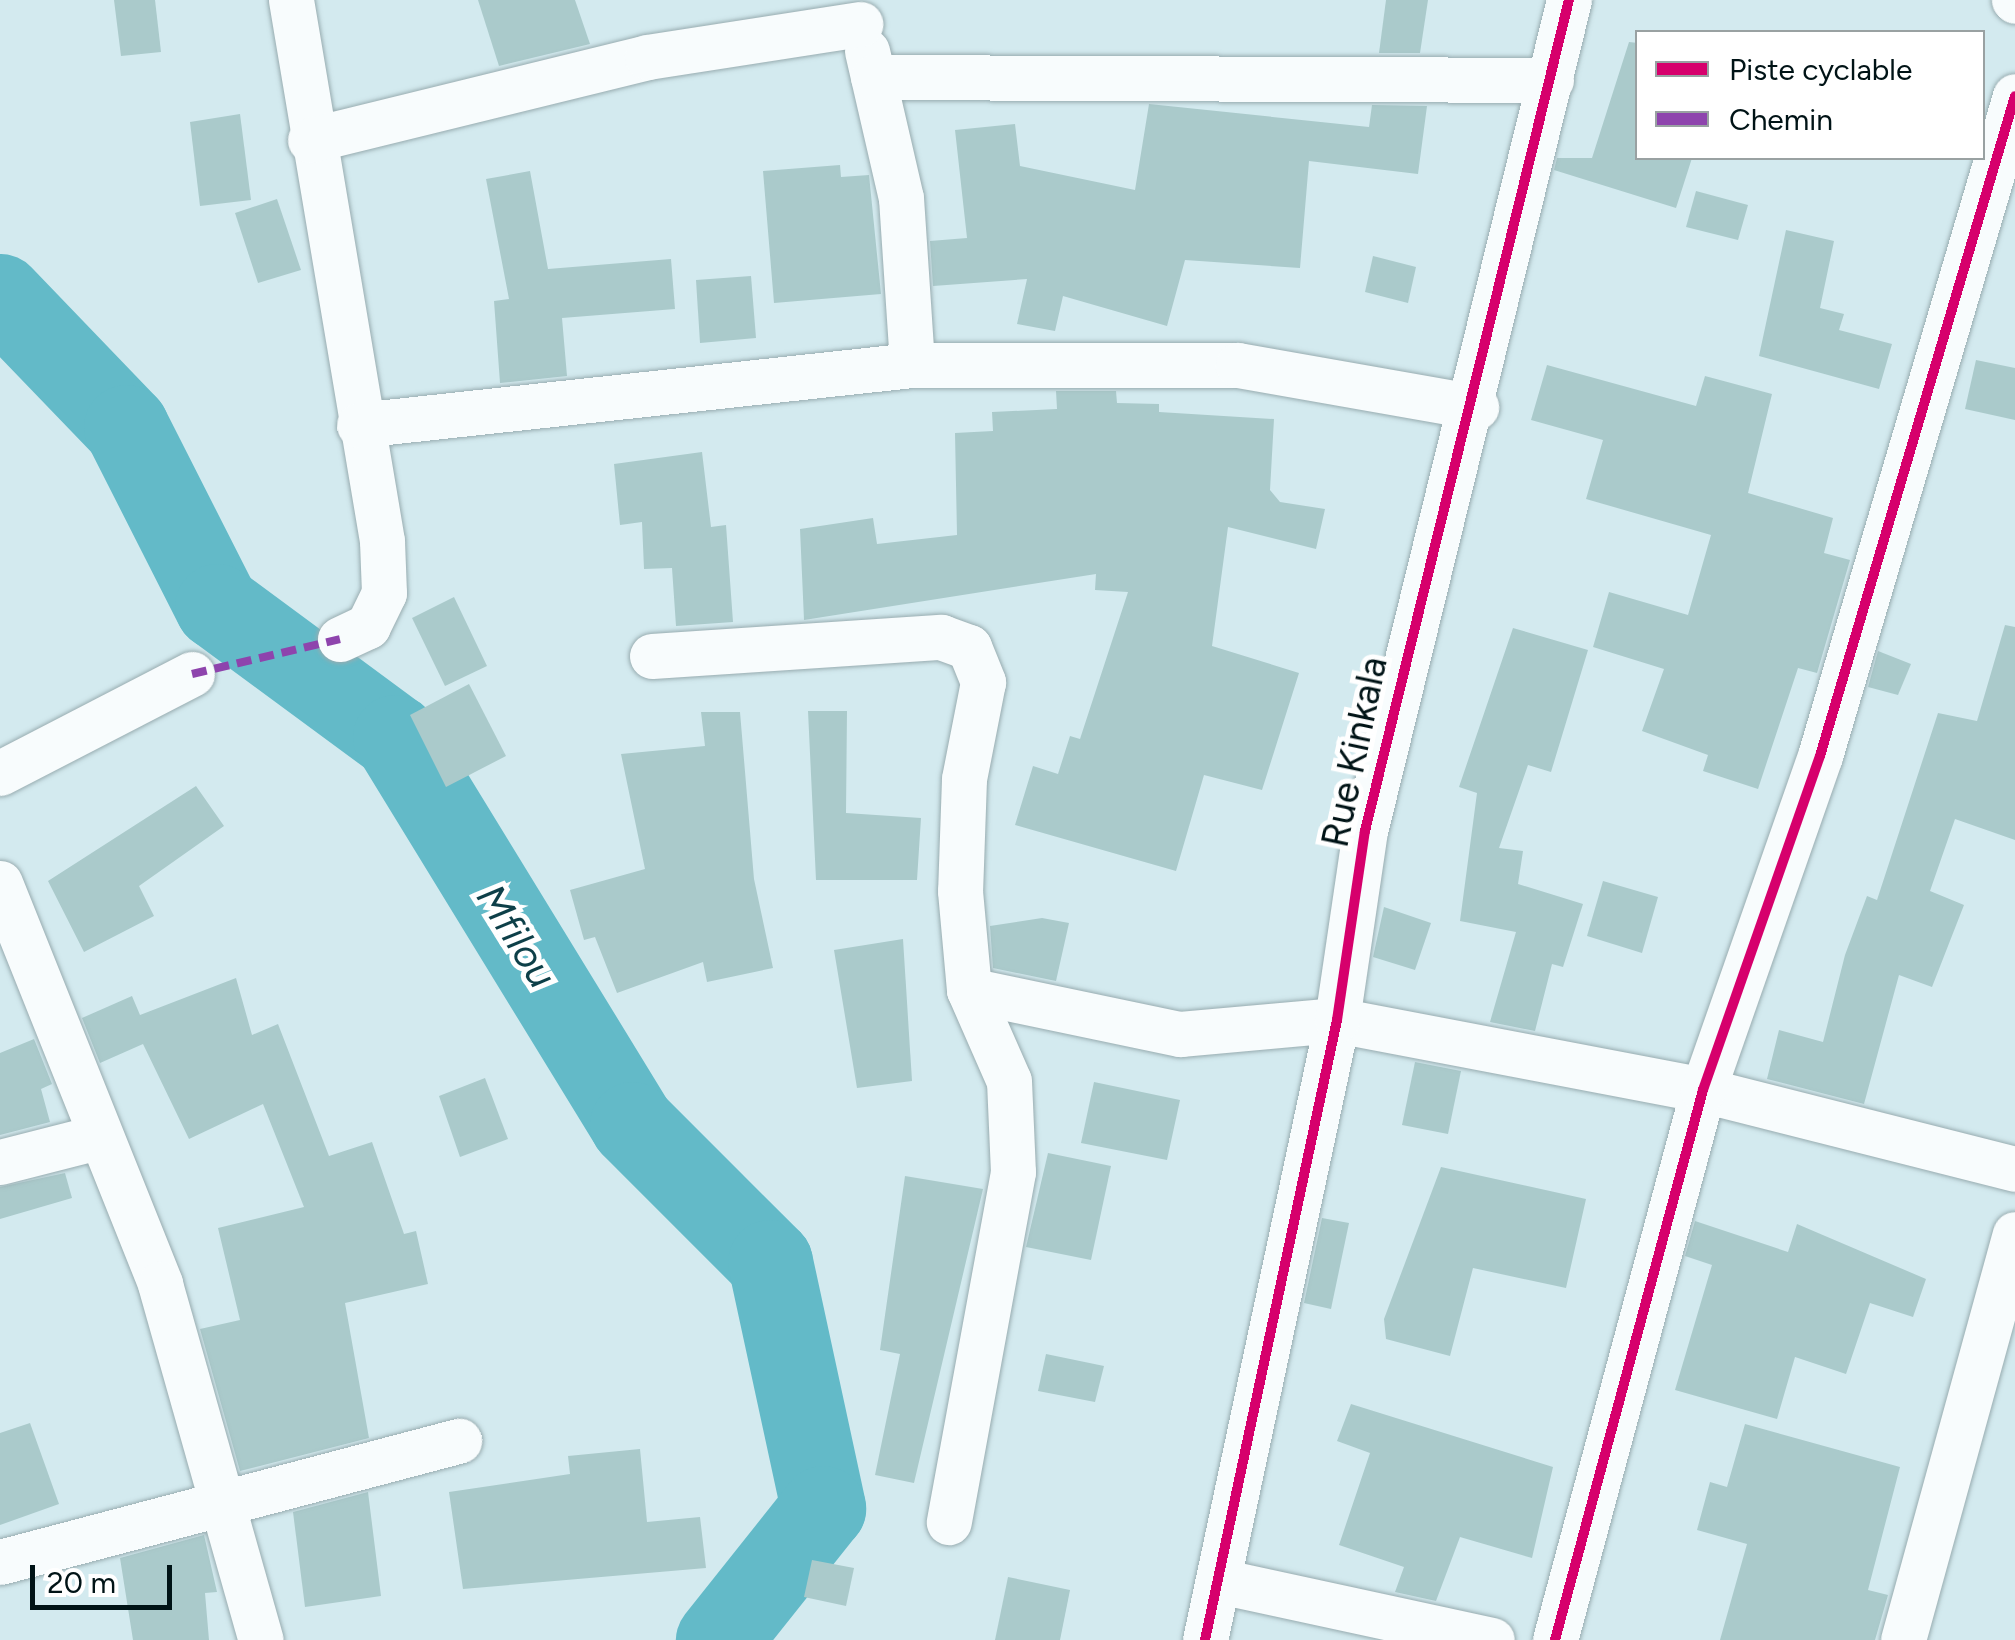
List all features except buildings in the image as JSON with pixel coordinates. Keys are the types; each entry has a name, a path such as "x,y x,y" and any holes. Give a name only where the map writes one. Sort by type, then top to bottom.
{"street":[{"path":"291,0 384,593 368,626 340,639"},
{"name":"Rue Kinkala","path":"1205,1640 1224,1582 1337,1020 1365,831 1476,407 1570,0"},
{"path":"310,140 647,57 858,12 901,198 912,365"},
{"path":"873,77 1551,80"},
{"path":"1555,1640 1703,1090 1820,756 2015,96"},
{"path":"359,425 912,365 1238,365 1476,407"},
{"path":"652,656 940,637 969,646 982,682 964,778 970,990 1009,1081 1013,1172 949,1522"},
{"path":"0,773 192,674"},
{"path":"0,883 94,1138 160,1284 260,1640"},
{"path":"970,990 1180,1034 1337,1020 1703,1090 2015,1169"},
{"path":"0,1162 94,1138"},
{"path":"1904,1640 2015,1234"},
{"path":"0,1562 459,1440"},
{"path":"1224,1582 1492,1640"}],"waterway":[{"name":"Mfilou","path":"0,296 126,427 217,606 395,737 632,1124 770,1262 823,1508 718,1640"}],"marked path":[{"path":"192,674 340,639"}],"cycle path":[{"path":"1205,1640 1337,1020 1365,831 1569,0"},
{"path":"1555,1640 1703,1090 1820,756 2015,96"}]}
